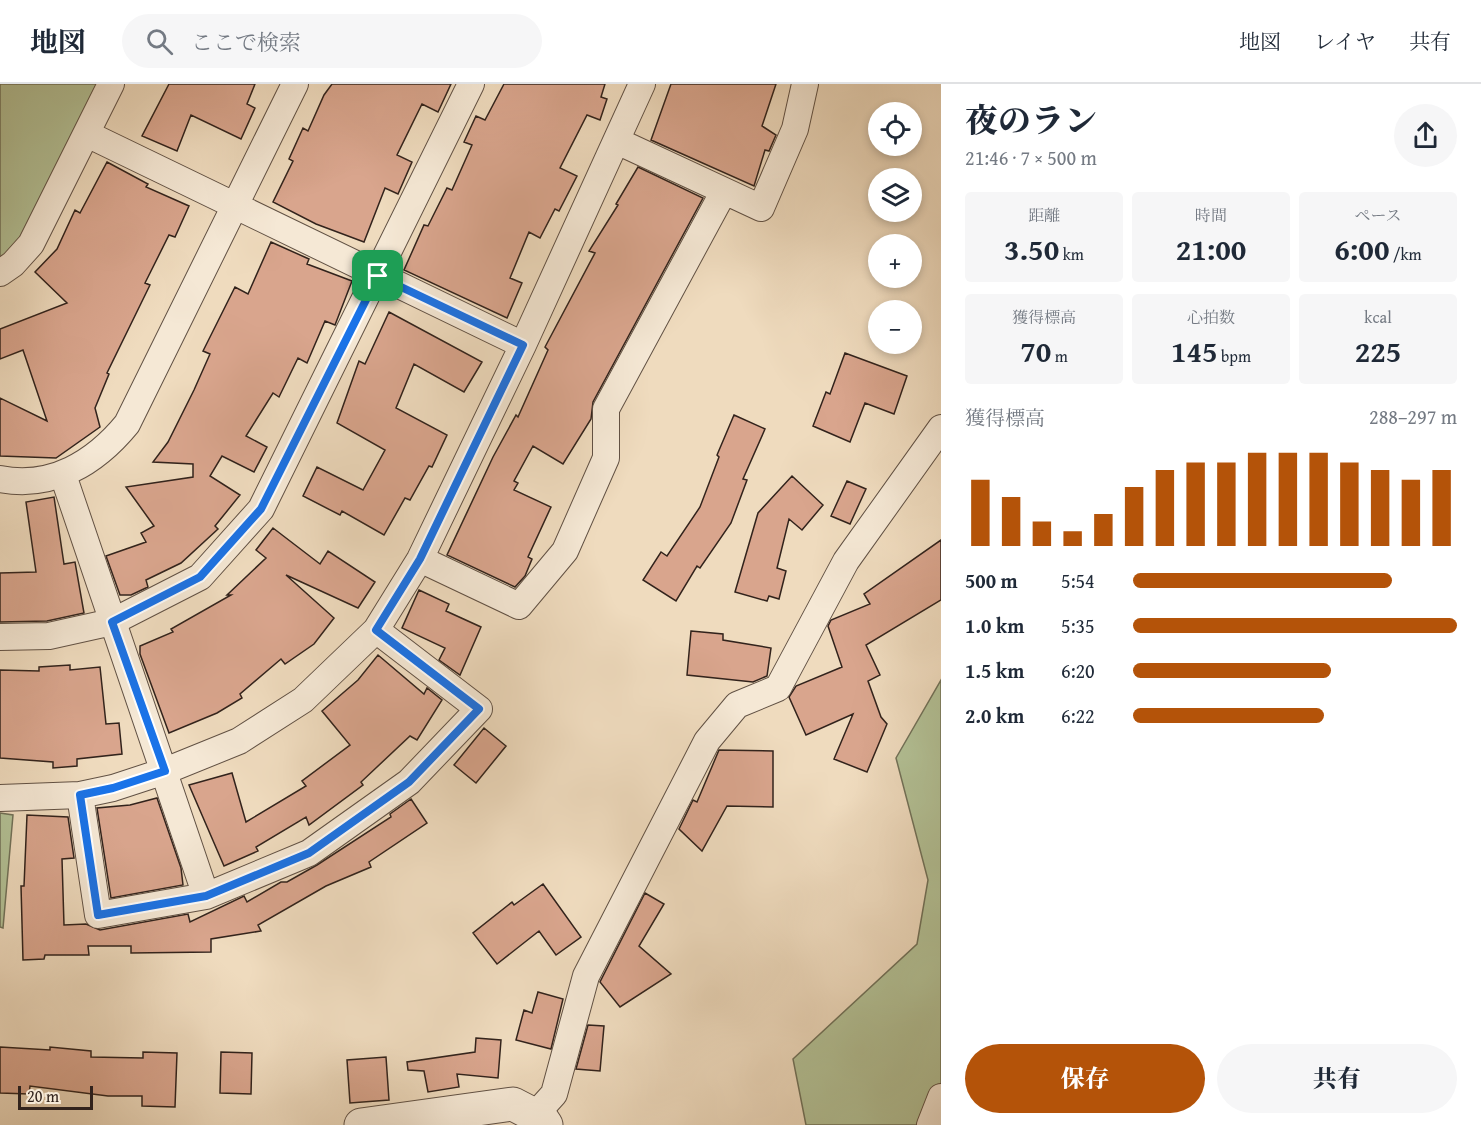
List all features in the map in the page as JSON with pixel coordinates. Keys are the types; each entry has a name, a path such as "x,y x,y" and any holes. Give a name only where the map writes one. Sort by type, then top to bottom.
{"street":[{"path":"0,273 13,264 31,244 111,84"},
{"path":"0,479 15,482 63,475 81,466 108,446 127,424 295,84"},
{"path":"0,637 49,636 112,622 200,577 261,509 471,84"},
{"path":"0,798 80,795 113,788 165,771 238,741 303,700 376,630 420,559 523,345 642,84"},
{"path":"617,141 761,208 795,129 805,84"},
{"path":"87,134 236,204 378,276 523,345"},
{"path":"420,559 519,606 565,551 606,458 606,409 724,191"},
{"path":"361,1125 513,1104 540,1120 554,1094 586,976 707,741 737,705 777,688 846,561 941,428"},
{"path":"63,475 206,896"},
{"path":"80,795 98,915 206,896 309,853 409,782 479,709 376,630"},
{"path":"930,1125 941,1097"}],"green space":[{"path":"0,84 97,84 18,250 0,264"},
{"path":"941,680 941,1085 917,1125 806,1125 793,1059 917,944 928,880 896,758"},
{"path":"0,813 13,815 3,928 0,927"}],"building":[{"path":"169,84 255,84 247,104 255,108 241,139 191,115 177,151 142,136"},
{"path":"332,84 451,84 438,112 422,104 397,155 412,162 398,194 385,188 364,242 316,224 273,202 293,161 289,159 303,128 308,131 324,95"},
{"path":"504,84 605,84 601,97 607,99 600,120 587,115 560,168 577,176 559,211 555,209 540,238 529,232 510,278 522,283 507,318 404,270 424,225 428,226 447,188 452,190 472,145 464,142 476,116 485,120"},
{"path":"671,84 776,84 762,126 776,135 769,151 765,150 754,186 651,140"},
{"path":"107,162 148,184 146,187 189,206 175,237 169,235 145,283 150,285 107,373 109,374 95,408 100,427 56,458 0,456 0,398 47,421 23,350 0,359 0,329 67,303 35,272 57,249 75,210 80,213"},
{"path":"638,167 703,198 593,402 591,419 563,464 533,446 514,481 518,483 514,490 551,507 528,557 532,559 525,576 515,587 447,555 493,457 516,415 518,417 548,350 545,347 595,253 589,251 618,205 616,204"},
{"path":"271,242 309,259 307,264 352,281 335,325 325,321 307,363 298,358 279,397 273,393 246,436 267,447 254,472 222,456 210,476 240,495 215,526 218,529 181,563 146,580 148,587 131,595 120,595 106,556 146,542 141,533 154,526 126,487 193,477 193,464 153,462 168,442 194,390 210,354 203,351 235,287 248,294"},
{"path":"389,312 482,362 464,392 414,364 396,408 447,435 432,467 429,466 410,500 405,498 384,535 342,511 340,515 303,496 317,467 363,490 385,450 337,423 359,361 365,364"},
{"path":"845,353 907,376 894,414 865,403 850,442 813,426 826,392 830,394"},
{"path":"734,415 765,429 743,479 747,480 731,523 700,568 697,566 676,601 643,580 661,552 667,556 700,507 719,457 717,455"},
{"path":"792,476 823,505 802,530 789,519 777,568 786,571 779,599 769,596 767,601 735,592 758,513"},
{"path":"847,481 866,489 850,524 831,516"},
{"path":"54,497 64,564 75,562 84,613 47,621 0,622 0,573 36,572 26,502"},
{"path":"273,528 320,564 328,551 375,582 358,608 286,575 334,618 314,644 285,664 281,659 240,694 242,698 217,713 169,733 140,654 140,646 173,632 171,629 231,595 227,595 266,558 256,550"},
{"path":"941,540 941,600 866,645 880,675 868,681 881,717 887,724 867,772 834,759 853,714 806,735 789,697 796,686 842,667 828,626 831,620 870,604 864,594"},
{"path":"419,590 449,604 446,611 481,627 460,675 439,660 445,648 402,628"},
{"path":"691,631 723,634 723,640 771,648 767,676 753,682 687,675"},
{"path":"378,655 424,694 427,688 442,700 417,740 410,736 361,782 363,785 309,825 306,817 256,847 258,851 224,866 189,785 232,773 246,822 306,786 302,781 350,745 322,711 358,680"},
{"path":"70,665 70,670 100,667 106,724 119,723 122,754 77,759 77,766 53,768 53,762 0,758 0,670 39,671 39,667"},
{"path":"484,728 506,746 476,783 454,765"},
{"path":"719,750 773,751 773,807 727,806 702,851 679,829 693,800 697,802"},
{"path":"157,798 181,868 183,885 111,898 97,808 130,805"},
{"path":"411,799 427,823 369,862 371,867 326,886 258,925 261,931 211,939 211,952 131,953 131,946 88,946 89,955 45,955 44,959 23,960 21,886 24,886 27,815 68,817 74,858 62,859 64,925 86,924 100,930 188,914 190,922 244,896 247,902 317,865 391,817 390,814"},
{"path":"543,884 581,937 556,955 539,931 497,964 473,933 512,902 514,905"},
{"path":"645,893 664,904 639,946 671,974 620,1007 600,982"},
{"path":"538,992 563,999 551,1049 516,1040 524,1010 532,1013"},
{"path":"588,1025 604,1026 600,1071 576,1069"},
{"path":"476,1038 501,1040 498,1078 457,1074 459,1087 428,1092 424,1071 408,1070 407,1062 475,1052"},
{"path":"0,1047 50,1050 50,1047 91,1051 91,1057 143,1058 143,1052 177,1053 175,1107 142,1106 142,1096 108,1096 30,1086 29,1094 0,1093"},
{"path":"221,1052 252,1053 251,1094 220,1093"},
{"path":"386,1057 389,1100 350,1103 347,1060"}],"route":[{"path":"378,276 523,345 420,559 376,630 479,709 409,782 309,853 206,896 98,915 80,795 113,788 165,771 112,622 200,577 261,509 378,276"}]}
